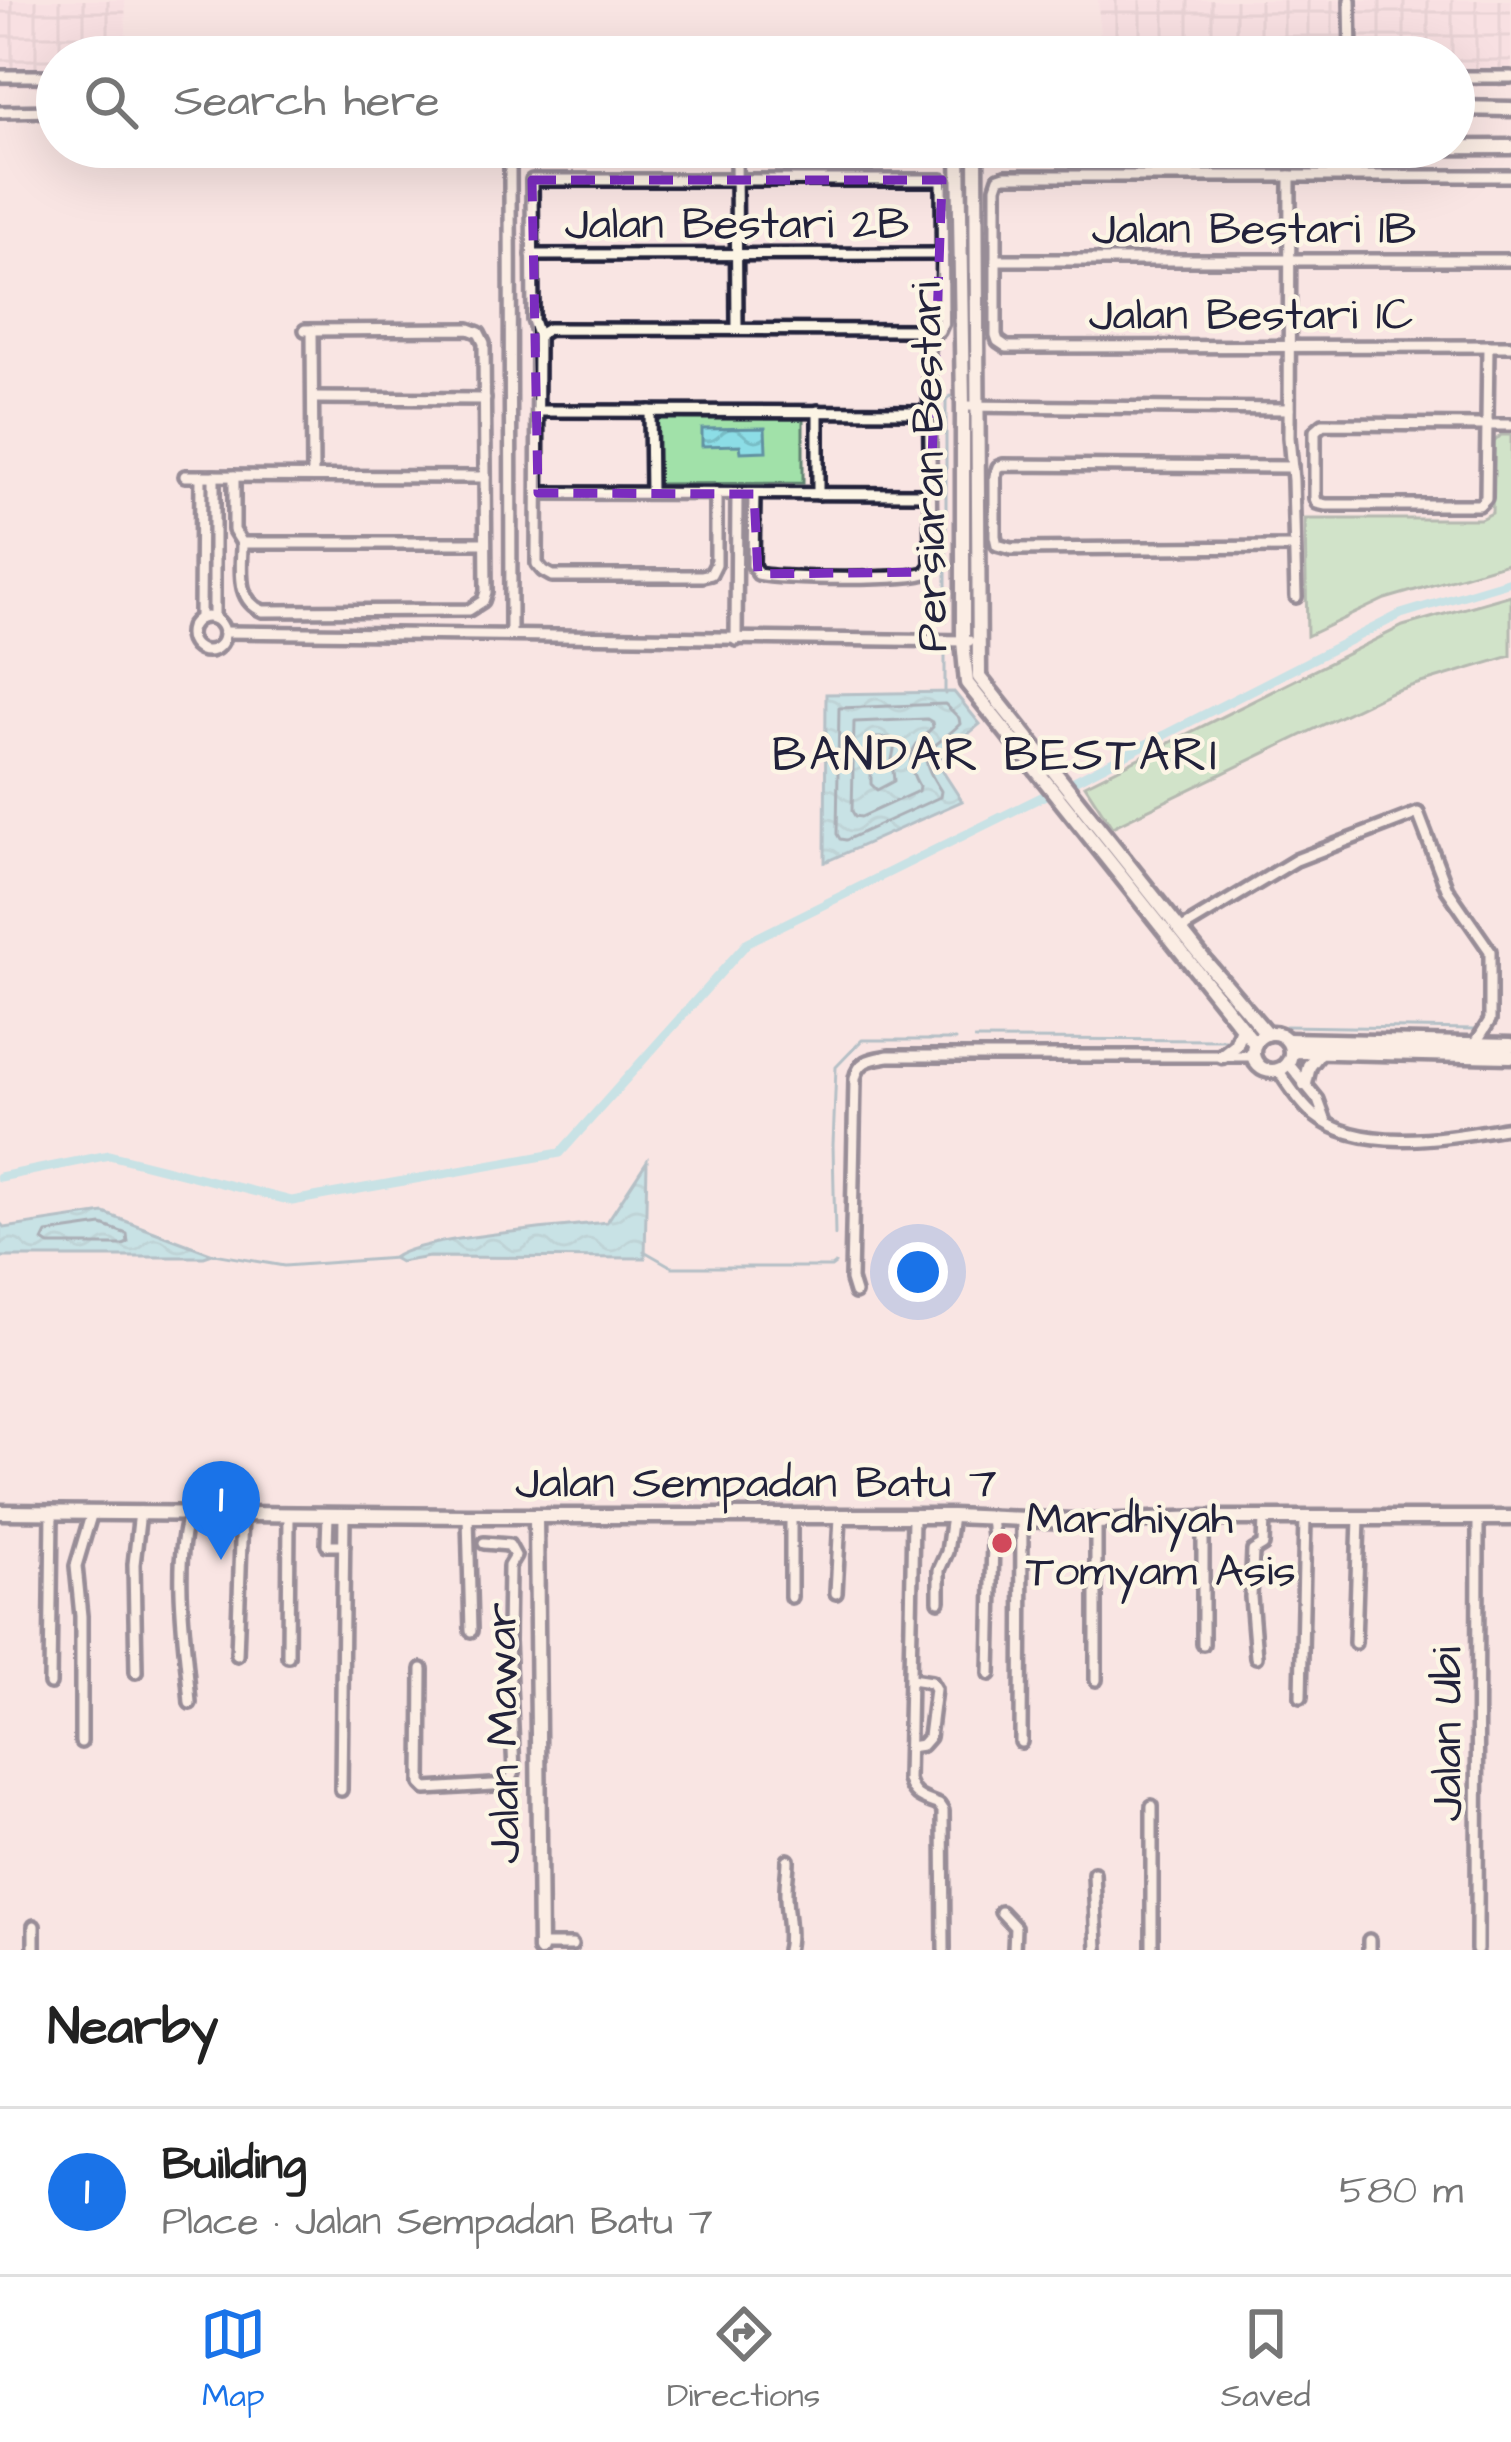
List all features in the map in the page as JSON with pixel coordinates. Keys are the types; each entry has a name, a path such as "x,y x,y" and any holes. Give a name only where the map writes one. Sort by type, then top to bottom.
{"street":[{"path":"1350,0 1351,36"},
{"path":"0,76 36,76"},
{"path":"1475,77 1511,77"},
{"path":"1475,108 1511,109"},
{"path":"0,112 36,112"},
{"path":"1475,147 1511,147"},
{"path":"510,168 511,634"},
{"path":"736,168 737,329"},
{"name":"Persiaran Bestari","path":"960,168 970,406"},
{"name":"Persiaran Bestari","path":"976,168 970,641 979,677 1254,1050"},
{"path":"997,260 996,187 1004,176 1511,176"},
{"path":"1290,176 1288,346 1296,597"},
{"path":"716,494 716,565 711,574 553,576 537,564 538,335 533,320 532,180 942,180 943,322 929,336"},
{"name":"Jalan Bestari 2B","path":"532,255 943,254"},
{"name":"Jalan Bestari 1B","path":"997,260 1511,260"},
{"name":"Jalan Bestari 1C","path":"997,260 996,335 1007,346 1511,346"},
{"path":"235,476 242,592 247,602 263,611 477,607 486,592 484,343 479,333 470,328 309,330 314,476"},
{"path":"538,335 548,329 737,329 922,330 929,336 928,572 921,576 758,574 753,565 754,494"},
{"path":"1487,346 1487,425 1486,498 1479,505 1326,505 1315,498 1314,439 1316,428 1323,424 1487,425 1511,425"},
{"path":"313,398 485,399"},
{"path":"970,406 1289,409"},
{"path":"538,411 929,412"},
{"path":"650,411 651,493"},
{"path":"818,411 818,494"},
{"path":"1292,467 1003,465 995,476 997,544 1011,549 1294,547"},
{"path":"185,476 485,477"},
{"path":"200,618 214,618 221,624 220,646 198,650 190,629 200,618 201,476"},
{"path":"214,476 214,618"},
{"path":"538,493 931,494"},
{"path":"736,640 737,494"},
{"path":"242,543 485,543"},
{"path":"224,632 970,641"},
{"name":"Persiaran Bestari","path":"1070,801 1267,1034"},
{"path":"1180,930 1295,860 1418,812 1447,889 1490,951 1490,1020 1475,1044"},
{"path":"1490,1020 1510,1048"},
{"path":"1222,1056 1236,1046 1242,1028"},
{"path":"855,1293 851,1280 855,1078 866,1060 889,1056 1222,1056 1254,1050 1267,1034 1278,1034 1308,1109 1349,1132 1399,1139 1511,1127"},
{"path":"1286,1056 1475,1044 1510,1048"},
{"path":"1254,1050 1265,1070 1286,1056 1318,1053 1510,1048"},
{"path":"1305,1084 1318,1053"},
{"path":"1286,1056 1321,1105 1326,1122"},
{"name":"Jalan Sempadan Batu 7","path":"0,1511 991,1516 1096,1522 1511,1518"},
{"path":"50,1684 52,1511"},
{"path":"81,1742 76,1566 92,1512"},
{"path":"136,1672 134,1564 140,1512"},
{"path":"190,1512 184,1531 182,1581 190,1703"},
{"path":"237,1655 242,1513"},
{"path":"288,1656 289,1514"},
{"path":"328,1515 327,1545 344,1545"},
{"path":"340,1790 344,1515"},
{"path":"468,1516 471,1631"},
{"name":"Jalan Mawar","path":"536,1516 540,1947"},
{"path":"939,1601 939,1570 952,1516"},
{"path":"990,1674 991,1516"},
{"path":"791,1517 791,1598"},
{"path":"836,1593 840,1517"},
{"path":"913,1517 908,1780 919,1799 943,1811 944,1950"},
{"path":"1021,1742 1022,1517"},
{"path":"1203,1518 1203,1644"},
{"path":"1256,1657 1253,1551 1262,1545 1264,1518"},
{"path":"1301,1697 1305,1518"},
{"path":"1354,1643 1359,1518"},
{"name":"Jalan Ubi","path":"1477,1950 1478,1518"},
{"path":"1096,1522 1096,1680"},
{"path":"422,1669 421,1784 426,1789 471,1788 512,1781 509,1566 515,1556 509,1545 484,1543"},
{"path":"509,1663 535,1661"},
{"path":"909,1748 929,1738 935,1689 931,1682 911,1679"},
{"path":"1152,1805 1152,1950"},
{"path":"787,1950 791,1937 786,1927 788,1860"},
{"path":"1094,1873 1096,1950"},
{"path":"1001,1912 1016,1927 1014,1950"},
{"path":"34,1925 34,1950"},
{"path":"540,1947 572,1945"}],"highlighted area":[{"path":"532,180 942,180 928,572 758,574 754,494 538,493"}],"shaded area":[{"path":"0,0 125,0 126,36 36,36 36,86 0,87"},
{"path":"1098,0 1511,0 1511,87 1475,87 1475,36 1100,36"}],"green space":[{"path":"654,419 803,419 803,483 655,484"},
{"path":"1501,435 1511,435 1511,562 1385,599 1307,636 1305,519 1480,519 1492,513 1494,442"},
{"path":"1511,595 1511,656 1391,692 1112,827 1085,785 1403,626"}],"water":[{"path":"765,428 766,451 741,452 740,445 702,446 702,429"},
{"path":"954,692 980,724 936,761 962,801 825,862 826,694"},
{"path":"647,1161 645,1258 429,1257 400,1262 393,1258 431,1244 607,1222"},
{"path":"104,1213 213,1254 0,1257 0,1223 5,1228"}],"waterway":[{"path":"946,622 946,400 951,396"},
{"path":"0,1177 109,1155 292,1201 560,1153 748,942 1401,614 1511,581"},
{"path":"945,648 945,694"},
{"path":"1286,1026 1475,1029"},
{"path":"975,1039 1227,1040"},
{"path":"835,1235 836,1067 862,1040 955,1040"},
{"path":"644,1251 672,1267 835,1264"},
{"path":"214,1254 284,1266 395,1258"}],"place":[{"name":"Mardhiyah Tomyam Asis","path":"1002,1543"},
{"name":"Building","path":"221,1560"}],"district":[{"name":"BANDAR BESTARI","path":"996,753"}]}
